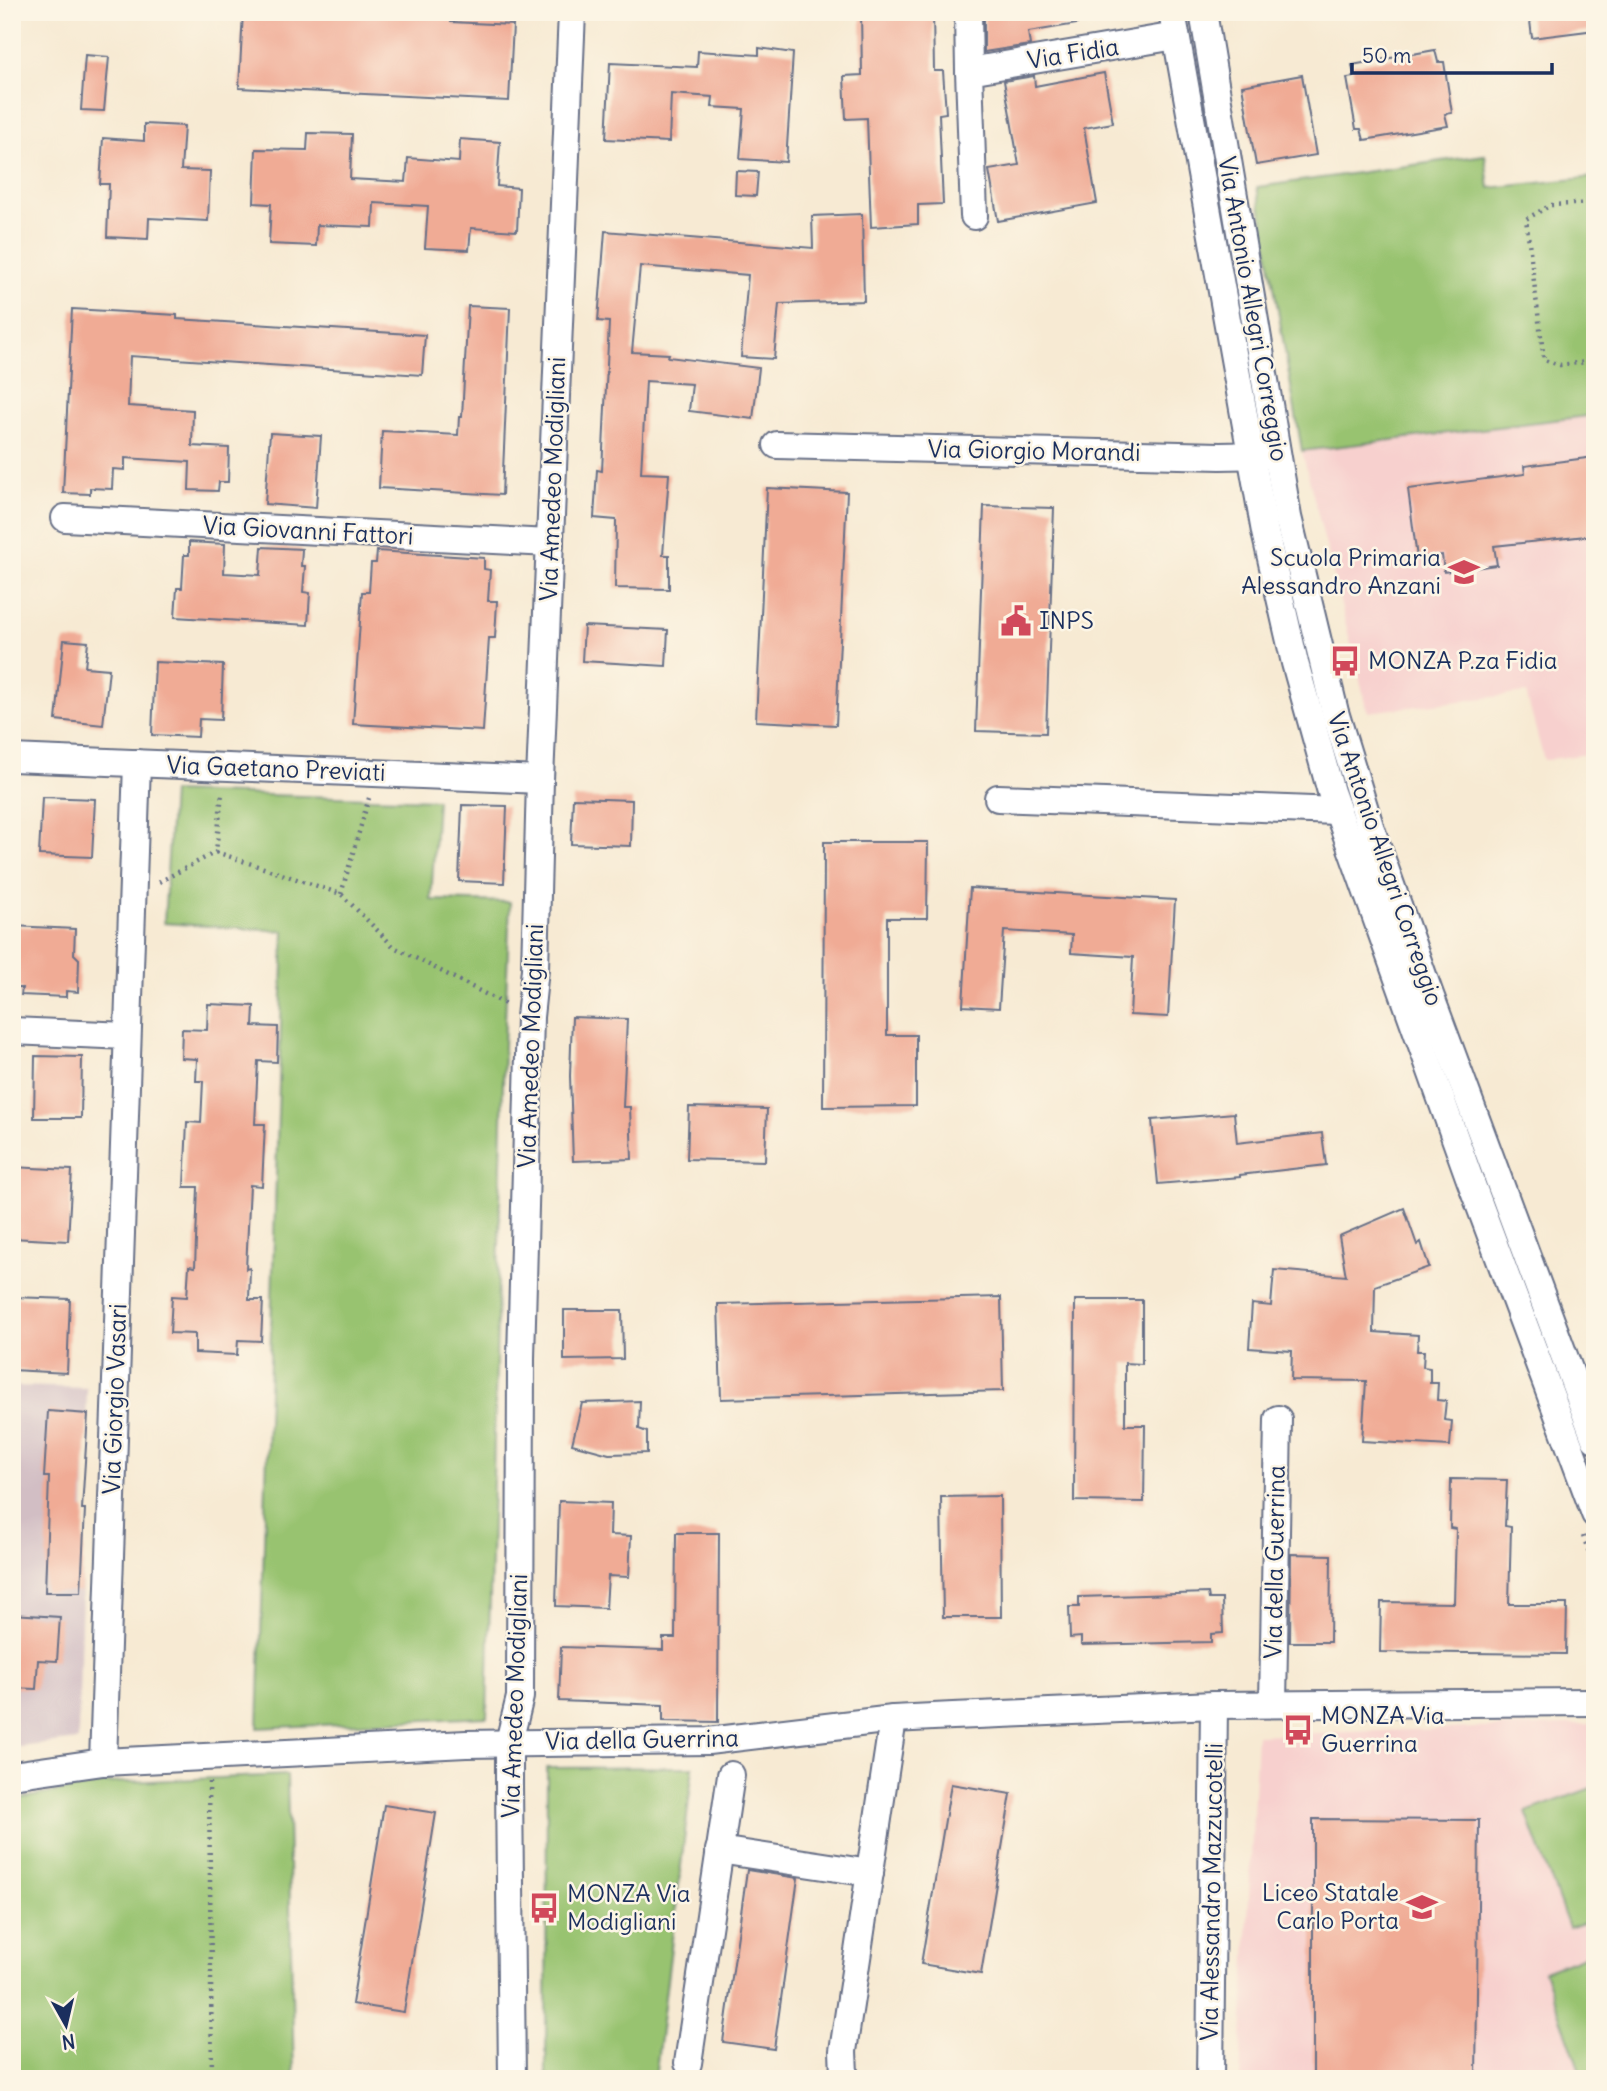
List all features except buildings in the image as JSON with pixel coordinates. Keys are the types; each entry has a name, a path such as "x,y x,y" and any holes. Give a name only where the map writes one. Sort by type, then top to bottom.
{"street":[{"name":"Via Amedeo Modigliani","path":"512,2079 509,1742 520,1697 521,1358 530,1017 535,969 540,780 572,12"},
{"path":"968,12 974,216"},
{"name":"Via Antonio Allegri Correggio","path":"1203,12 1273,454 1281,606 1337,811 1595,1514"},
{"name":"Via Fidia","path":"969,71 1175,24"},
{"name":"Via Antonio Allegri Correggio","path":"1175,24 1335,712 1370,826 1595,1439"},
{"name":"Via Giorgio Morandi","path":"777,445 1273,454"},
{"name":"Via Giovanni Fattori","path":"65,518 550,543"},
{"name":"Via Gaetano Previati","path":"12,758 540,780"},
{"name":"Via Giorgio Vasari","path":"103,1762 137,763"},
{"name":"Via Antonio Allegri Correggio","path":"998,798 1337,811"},
{"path":"12,1031 127,1036"},
{"name":"Via della Guerrina","path":"1273,1704 1278,1419"},
{"name":"Via della Guerrina","path":"12,1775 103,1762 509,1742 708,1741 893,1720 1214,1705 1595,1702"},
{"name":"Via Alessandro Mazzucotelli","path":"1210,2079 1214,1705"},
{"path":"846,2079 843,2051 893,1720"},
{"path":"688,2063 731,1775"},
{"path":"719,1850 870,1873"}],"path":[{"path":"1595,202 1551,205 1526,219 1544,360 1560,365 1595,361"},
{"path":"216,852 225,767"},
{"path":"341,894 376,773"},
{"path":"132,897 216,852 341,894 394,947 530,1017"},
{"path":"209,1757 212,2079"}],"shaded area":[{"name":"Scuola Primaria Alessandro Anzani","path":"1595,415 1595,753 1544,760 1526,693 1368,712 1302,451"},
{"path":"12,1386 87,1388 78,1740 12,1748"},
{"name":"Liceo Statale Carlo Porta","path":"1595,1724 1595,2079 1240,2079 1257,1735"}],"green space":[{"path":"1485,155 1489,188 1595,177 1595,415 1302,451 1257,187"},
{"path":"172,792 437,800 431,900 510,902 487,1717 258,1728 284,931 164,923"},
{"path":"693,1767 655,2079 546,2079 547,1768"},
{"path":"287,1775 294,2079 12,2079 12,1800 105,1783"},
{"path":"1594,1787 1595,1919 1569,1928 1526,1812"},
{"path":"1595,1952 1595,2079 1583,2079 1544,1971"}],"place":[{"name":"Scuola Primaria Alessandro Anzani","path":"1464,572"},
{"name":"INPS","path":"1016,621"},
{"name":"MONZA P.za Fidia","path":"1345,661"},
{"name":"MONZA Via Guerrina","path":"1298,1730"},
{"name":"Liceo Statale Carlo Porta","path":"1422,1907"},
{"name":"MONZA Via Modigliani","path":"544,1908"}]}
